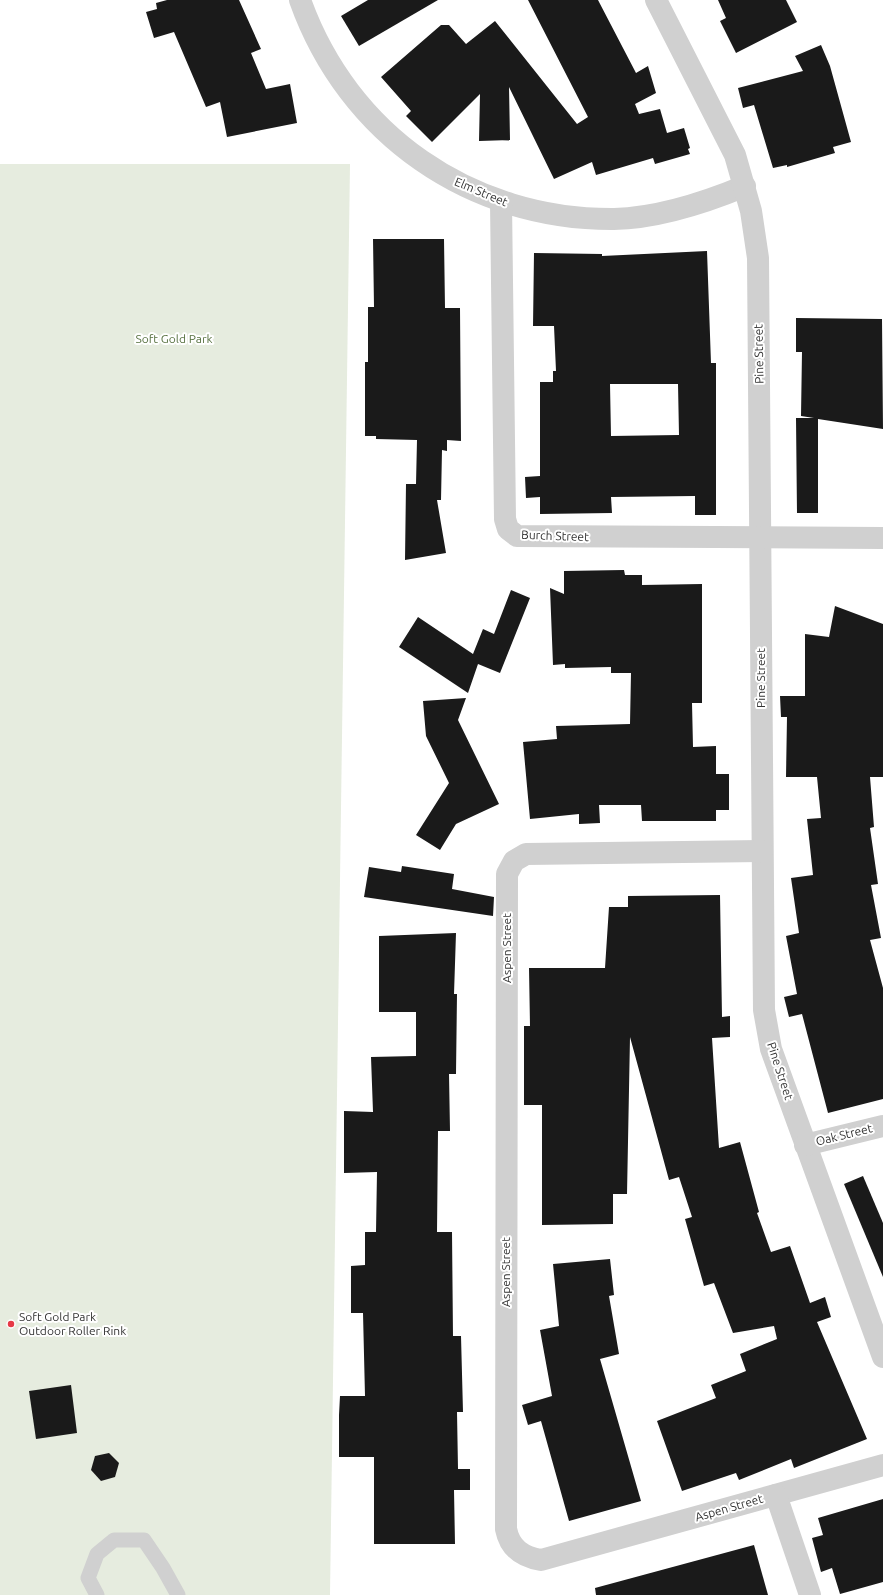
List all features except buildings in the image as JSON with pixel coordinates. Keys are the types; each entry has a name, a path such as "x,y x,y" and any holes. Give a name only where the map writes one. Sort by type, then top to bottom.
{"street":[{"name":"Elm Street","path":"300,0 308,23 332,68 360,106 391,138 434,170 460,184 501,202 528,210 563,216 614,219 657,214 710,201 745,186"},
{"name":"Pine Street","path":"656,0 735,155 751,211 758,258 764,1010 771,1049 883,1357"},
{"name":"Burch Street","path":"501,202 505,519 508,529 517,536 883,538"},
{"name":"Aspen Street","path":"762,851 526,854 514,861 507,874 506,1529 508,1537 515,1550 527,1558 542,1560 883,1465"},
{"name":"Oak Street","path":"805,1145 883,1126"},
{"path":"776,1495 810,1595"}],"lane":[{"path":"97,1595 88,1578 97,1554 114,1540 144,1540 163,1568 178,1595"}],"green space":[{"name":"Soft Gold Park","path":"0,164 350,164 330,1595 0,1595"}],"place":[{"name":"Soft Gold Park Outdoor Roller Rink","path":"11,1324"}]}
